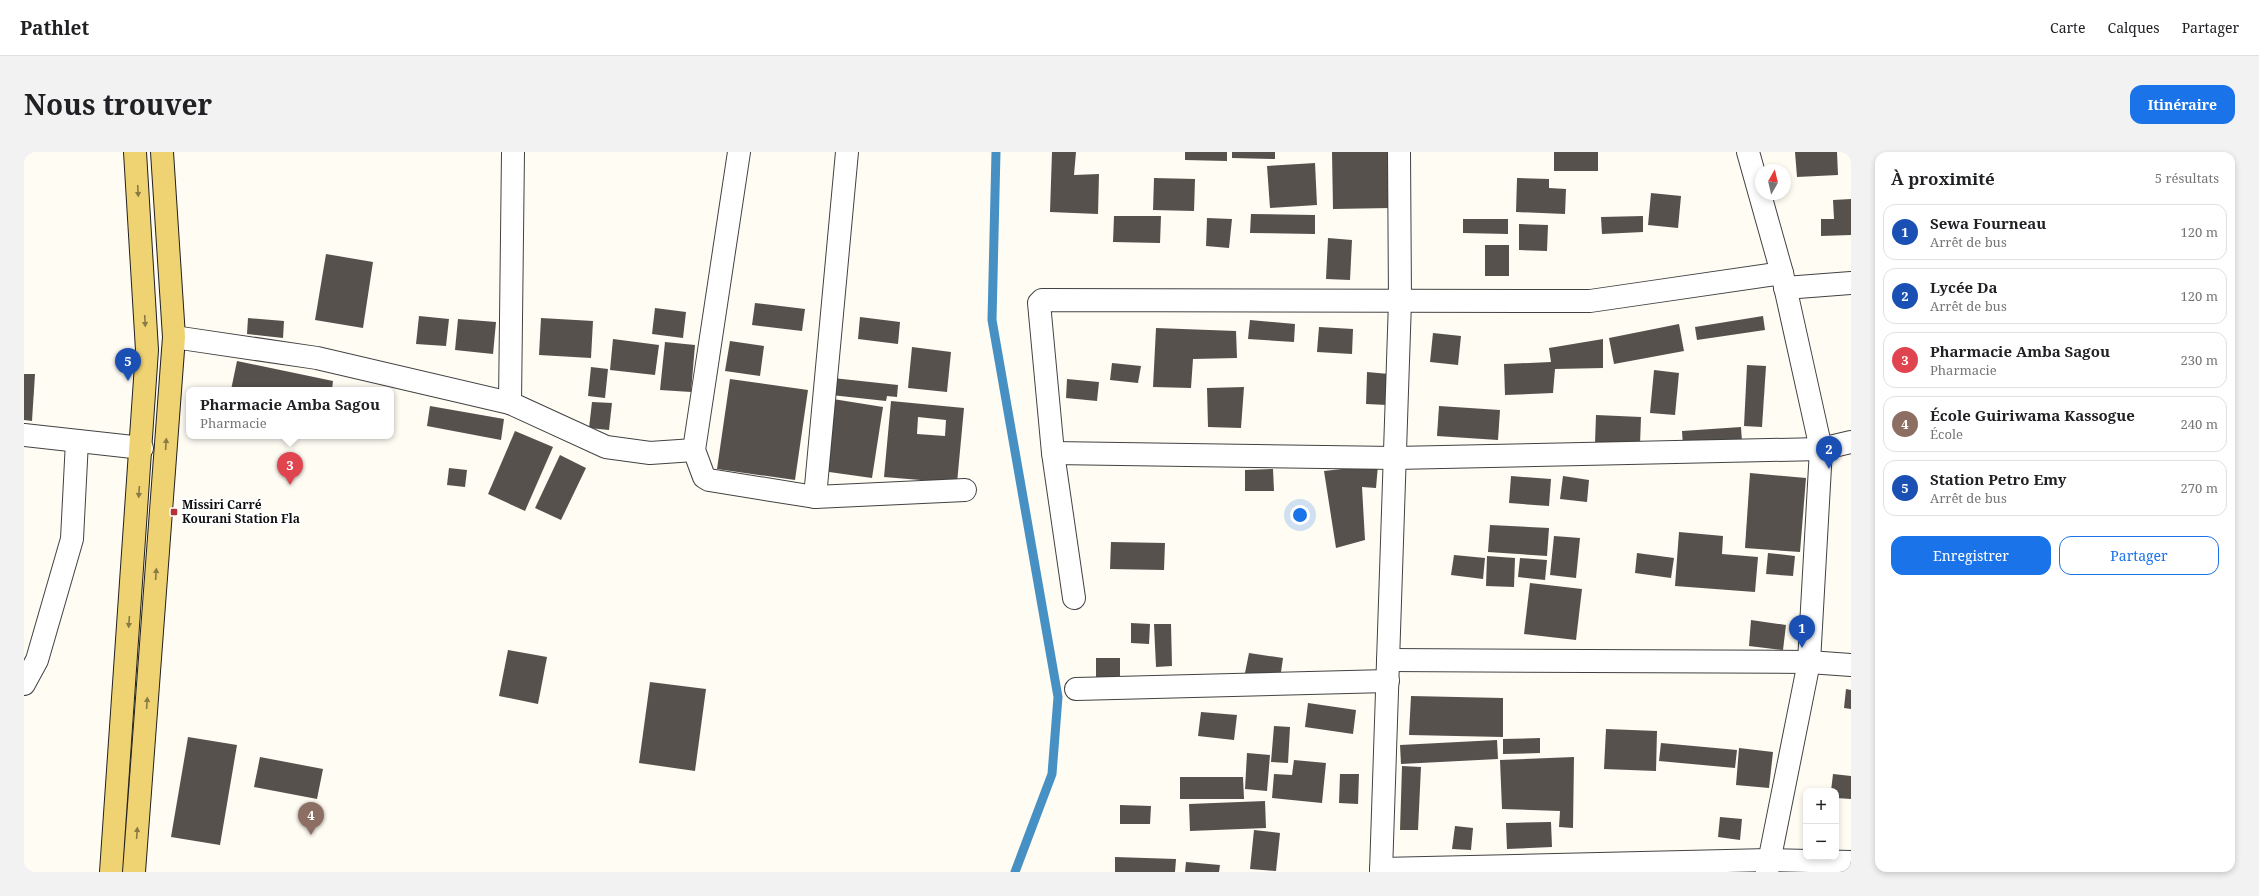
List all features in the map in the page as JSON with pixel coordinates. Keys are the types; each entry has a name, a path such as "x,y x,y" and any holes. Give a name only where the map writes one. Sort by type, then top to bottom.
{"main road":[{"path":"111,872 142,448 147,350 136,152"},
{"path":"134,872 174,337 162,152"}],"street":[{"path":"510,403 513,152"},
{"path":"739,152 694,450 699,468 704,478 815,497 965,490"},
{"path":"815,497 847,152"},
{"path":"1399,152 1400,301 1396,458 1381,871 1768,866 1851,862"},
{"path":"1748,152 1783,281 1821,449 1809,662 1768,866"},
{"path":"1074,598 1053,453 1039,303 1042,300 1590,301 1783,281 1851,283"},
{"path":"174,337 317,358 510,403 606,447 650,453 694,450"},
{"path":"24,435 142,448"},
{"path":"24,684 37,660 72,539 77,441"},
{"path":"1053,453 1396,458 1821,449 1851,442"},
{"path":"1076,689 1388,671 1809,662 1851,665"}],"building":[{"path":"1052,152 1076,152 1074,175 1099,174 1098,214 1050,212"},
{"path":"1185,152 1227,152 1227,161 1185,160"},
{"path":"1232,152 1275,152 1275,159 1232,158"},
{"path":"1332,152 1390,152 1391,208 1333,209"},
{"path":"1554,152 1598,152 1598,171 1554,171"},
{"path":"1795,152 1837,152 1838,175 1797,177"},
{"path":"1315,163 1317,205 1270,208 1267,166"},
{"path":"1154,178 1195,179 1194,211 1153,210"},
{"path":"1517,178 1549,179 1549,188 1566,189 1565,214 1516,212"},
{"path":"1651,193 1681,196 1678,228 1648,225"},
{"path":"1851,199 1851,235 1821,236 1821,219 1834,219 1833,200"},
{"path":"1251,214 1315,215 1315,234 1250,233"},
{"path":"1114,216 1161,216 1160,243 1113,242"},
{"path":"1643,216 1643,232 1602,234 1601,217"},
{"path":"1207,218 1232,219 1229,248 1206,246"},
{"path":"1463,219 1508,219 1508,234 1463,233"},
{"path":"1519,224 1548,225 1547,251 1519,250"},
{"path":"1328,238 1352,240 1350,280 1326,279"},
{"path":"1485,245 1509,245 1509,276 1485,276"},
{"path":"326,254 373,262 363,328 315,320"},
{"path":"755,303 805,309 802,331 752,325"},
{"path":"655,308 686,312 683,338 652,334"},
{"path":"419,316 449,319 446,346 416,344"},
{"path":"1763,316 1765,330 1697,340 1695,327"},
{"path":"860,317 900,322 898,344 858,339"},
{"path":"248,318 284,321 283,338 247,334"},
{"path":"541,318 593,321 591,358 539,355"},
{"path":"458,319 496,322 493,354 455,350"},
{"path":"1250,320 1295,324 1294,342 1248,339"},
{"path":"1679,324 1684,351 1614,364 1609,338"},
{"path":"1319,327 1353,329 1352,354 1317,352"},
{"path":"1156,328 1236,331 1237,358 1193,359 1191,388 1153,387"},
{"path":"1433,333 1461,336 1458,365 1430,362"},
{"path":"613,339 659,345 655,375 610,370"},
{"path":"1603,339 1603,368 1555,369 1553,393 1505,395 1504,364 1551,362 1549,348"},
{"path":"730,341 764,346 760,376 725,371"},
{"path":"665,342 695,345 691,392 660,390"},
{"path":"912,347 951,352 947,392 908,388"},
{"path":"237,361 333,381 332,387 232,387"},
{"path":"1112,363 1141,366 1138,383 1110,380"},
{"path":"1747,365 1766,366 1762,427 1744,426"},
{"path":"591,367 608,369 605,398 588,396"},
{"path":"1654,370 1679,373 1675,415 1650,413"},
{"path":"1367,372 1389,374 1387,405 1366,404"},
{"path":"24,374 35,374 32,421 24,420"},
{"path":"833,378 898,385 897,397 887,396 886,401 831,395"},
{"path":"730,379 808,390 795,480 717,469"},
{"path":"1067,379 1099,382 1097,401 1066,398"},
{"path":"1244,387 1241,428 1208,427 1207,388"},
{"path":"833,399 883,407 872,478 822,471"},
{"path":"891,401 964,408 957,483 884,477","holes":["918,417 946,420 945,436 917,434"]},
{"path":"592,402 612,403 609,430 589,428"},
{"path":"430,406 504,419 501,440 427,426"},
{"path":"1439,406 1500,410 1498,440 1437,436"},
{"path":"1596,415 1641,417 1640,445 1595,443"},
{"path":"1741,427 1742,442 1683,446 1682,431"},
{"path":"515,431 553,447 525,511 488,494"},
{"path":"560,455 586,468 561,520 535,508"},
{"path":"1378,465 1376,488 1362,487 1365,540 1336,548 1324,471"},
{"path":"449,468 467,470 465,487 447,485"},
{"path":"1273,469 1274,491 1245,491 1245,470"},
{"path":"1750,473 1806,478 1800,552 1745,548"},
{"path":"1511,476 1551,479 1549,506 1509,503"},
{"path":"1563,476 1589,480 1587,502 1560,499"},
{"path":"1490,525 1549,528 1547,556 1488,552"},
{"path":"1679,532 1723,536 1722,554 1758,557 1755,592 1675,586"},
{"path":"1554,536 1580,538 1576,578 1550,575"},
{"path":"1111,542 1165,543 1164,570 1110,569"},
{"path":"1637,553 1674,558 1671,578 1635,573"},
{"path":"1768,553 1795,556 1793,576 1766,574"},
{"path":"1454,555 1485,558 1483,579 1451,575"},
{"path":"1487,556 1515,558 1514,587 1486,586"},
{"path":"1520,558 1547,560 1545,580 1518,577"},
{"path":"1530,583 1582,589 1576,640 1524,634"},
{"path":"1751,620 1786,625 1783,650 1749,646"},
{"path":"1131,623 1150,624 1149,644 1131,643"},
{"path":"1154,624 1171,624 1172,666 1156,667"},
{"path":"508,650 547,657 538,704 499,696"},
{"path":"1249,653 1283,658 1280,679 1245,673"},
{"path":"1096,658 1120,658 1120,678 1096,678"},
{"path":"650,682 706,689 695,771 639,763"},
{"path":"1846,689 1851,690 1851,709 1844,708"},
{"path":"1411,696 1503,698 1503,737 1409,735"},
{"path":"1308,703 1356,710 1353,734 1305,727"},
{"path":"1201,712 1237,715 1234,740 1198,736"},
{"path":"1274,726 1290,727 1288,763 1271,762"},
{"path":"1606,729 1657,731 1656,771 1604,769"},
{"path":"188,737 237,745 220,845 171,837"},
{"path":"1540,738 1540,753 1503,754 1503,739"},
{"path":"1497,740 1498,759 1401,764 1400,745"},
{"path":"1661,743 1737,750 1735,768 1659,761"},
{"path":"1739,748 1773,752 1769,788 1736,785"},
{"path":"1247,753 1270,755 1267,791 1245,789"},
{"path":"260,757 323,769 317,799 254,787"},
{"path":"1574,757 1573,828 1559,827 1560,811 1502,809 1500,760"},
{"path":"1294,760 1326,763 1322,803 1272,798 1274,774 1292,775"},
{"path":"1402,766 1421,767 1418,830 1400,830"},
{"path":"1340,774 1359,774 1358,804 1339,803"},
{"path":"1833,774 1851,776 1851,799 1839,798 1839,788 1831,788"},
{"path":"1180,777 1243,777 1244,799 1180,799"},
{"path":"1265,801 1266,828 1190,831 1189,804"},
{"path":"1120,805 1151,806 1150,824 1120,824"},
{"path":"1720,817 1742,819 1740,840 1718,837"},
{"path":"1551,822 1552,847 1507,849 1506,823"},
{"path":"1455,826 1473,828 1471,850 1452,849"},
{"path":"1254,830 1280,833 1276,871 1250,869"},
{"path":"1115,857 1176,859 1175,872 1115,872"},
{"path":"1186,862 1220,865 1219,872 1185,872"}],"waterway":[{"path":"996,152 992,320 1058,697 1052,774 1015,872"}],"place":[{"name":"Station Petro Emy","path":"128,381"},
{"name":"Lycée Da","path":"1829,469"},
{"name":"Pharmacie Amba Sagou","path":"290,485"},
{"name":"Missiri Carré Kourani Station Fla","path":"174,512"},
{"name":"Sewa Fourneau","path":"1802,648"},
{"name":"École Guiriwama Kassogue","path":"311,835"}]}
